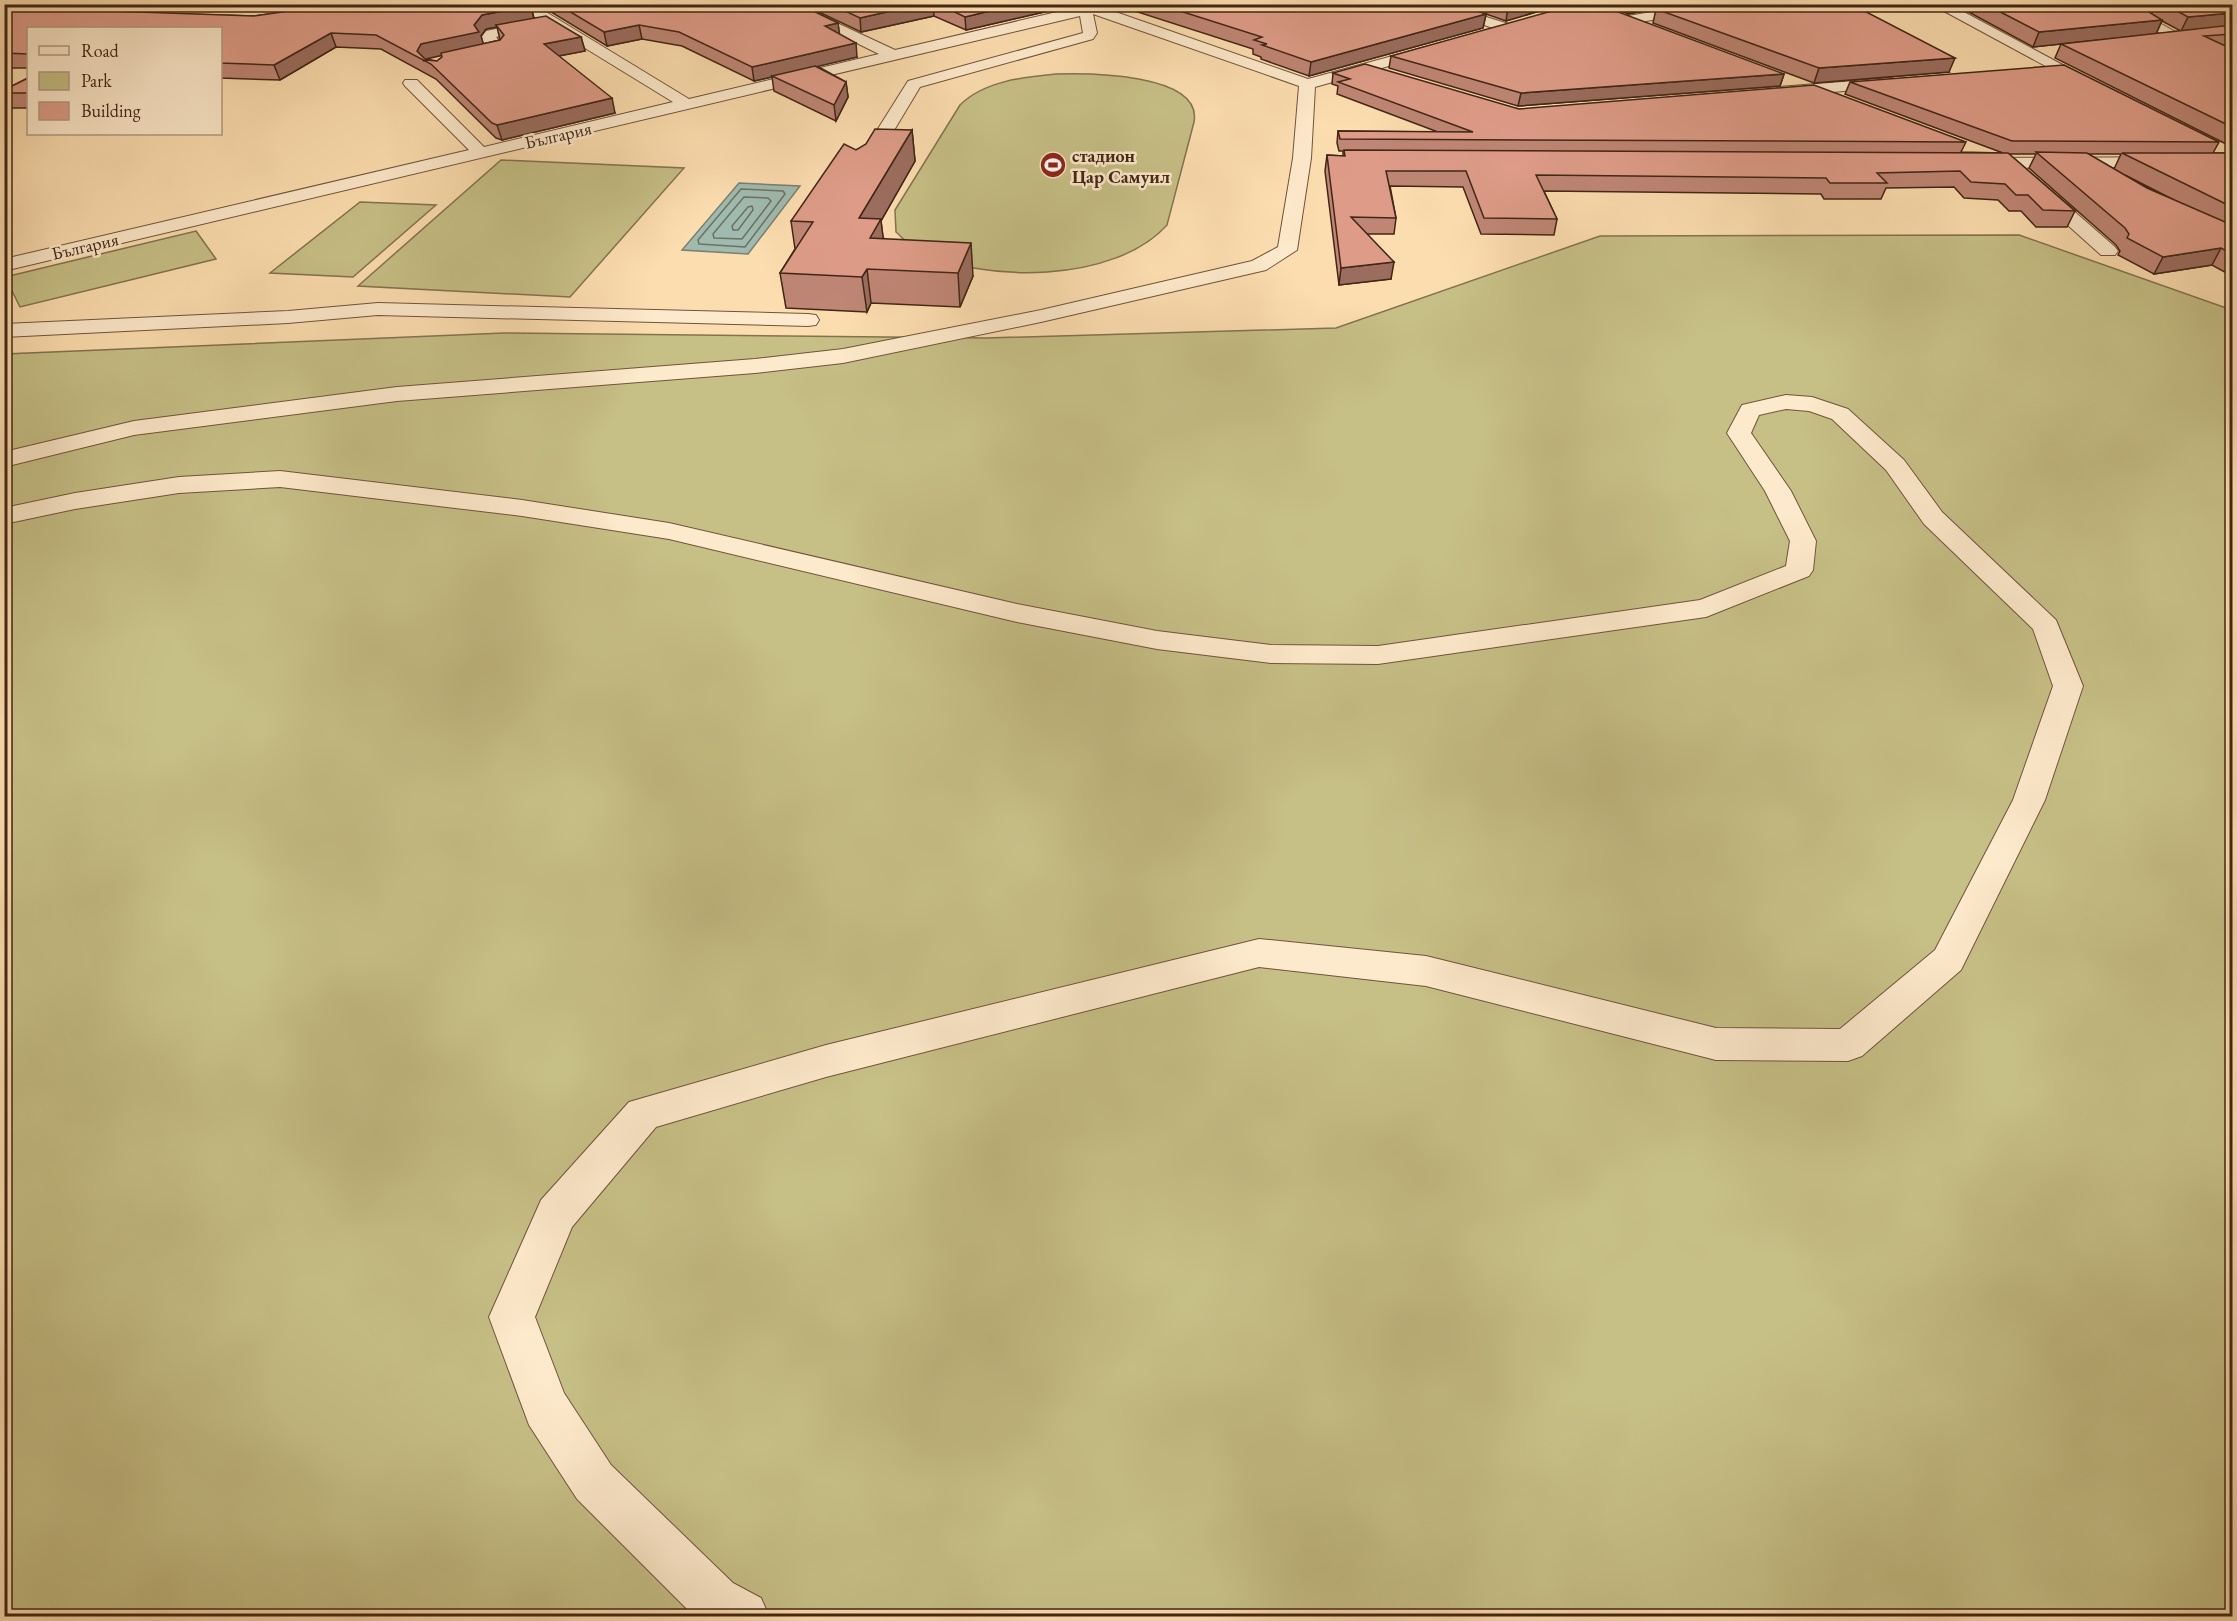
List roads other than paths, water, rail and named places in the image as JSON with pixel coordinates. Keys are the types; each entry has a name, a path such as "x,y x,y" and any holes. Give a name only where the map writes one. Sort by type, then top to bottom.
{"street":[{"path":"292,4 305,14 313,15 378,4"},
{"path":"522,4 688,105"},
{"path":"784,4 895,56"},
{"path":"1428,4 1506,28"},
{"path":"1656,31 1623,18 1725,4"},
{"path":"1938,4 2110,95"},
{"path":"2115,4 2186,38 2158,41"},
{"path":"858,174 914,84 1088,36 1097,8 1307,84 1452,44"},
{"name":"България","path":"4,265 1097,8"},
{"path":"452,60 499,49 487,39 491,34 550,23"},
{"path":"1485,34 1527,23"},
{"path":"2030,54 2065,51"},
{"path":"1365,68 1397,77"},
{"path":"2036,71 2060,70"},
{"path":"1780,77 1845,101"},
{"path":"1765,93 1906,82"},
{"path":"411,83 481,153"},
{"path":"4,460 134,428 397,394 743,367 843,356 1041,316 1259,266 1287,250 1302,158 1307,84"},
{"path":"2212,145 2232,155"},
{"path":"1963,155 2009,163 2232,162"},
{"path":"1302,158 1326,158"},
{"path":"2009,163 2108,251"},
{"path":"2085,163 2116,180"},
{"path":"4,331 288,317 378,309 808,320"},
{"path":"4,516 75,501 179,485 279,479 522,508 669,531 1017,613 1156,640 1271,654 1378,655 1706,608 1799,570 1803,541 1778,491 1739,433 1750,410 1786,402 1812,404 1840,414 1895,465 1933,518 2046,626 2068,686 2029,800 1948,960 1848,1045 1716,1044 1426,971 1259,953 826,1061 642,1114 556,1214 512,1317 546,1408 594,1482 715,1601 743,1617"}],"water":[{"path":"739,183 800,186 748,254 682,250"}],"place":[{"name":"стадион Цар Самуил","path":"1053,165"}]}
